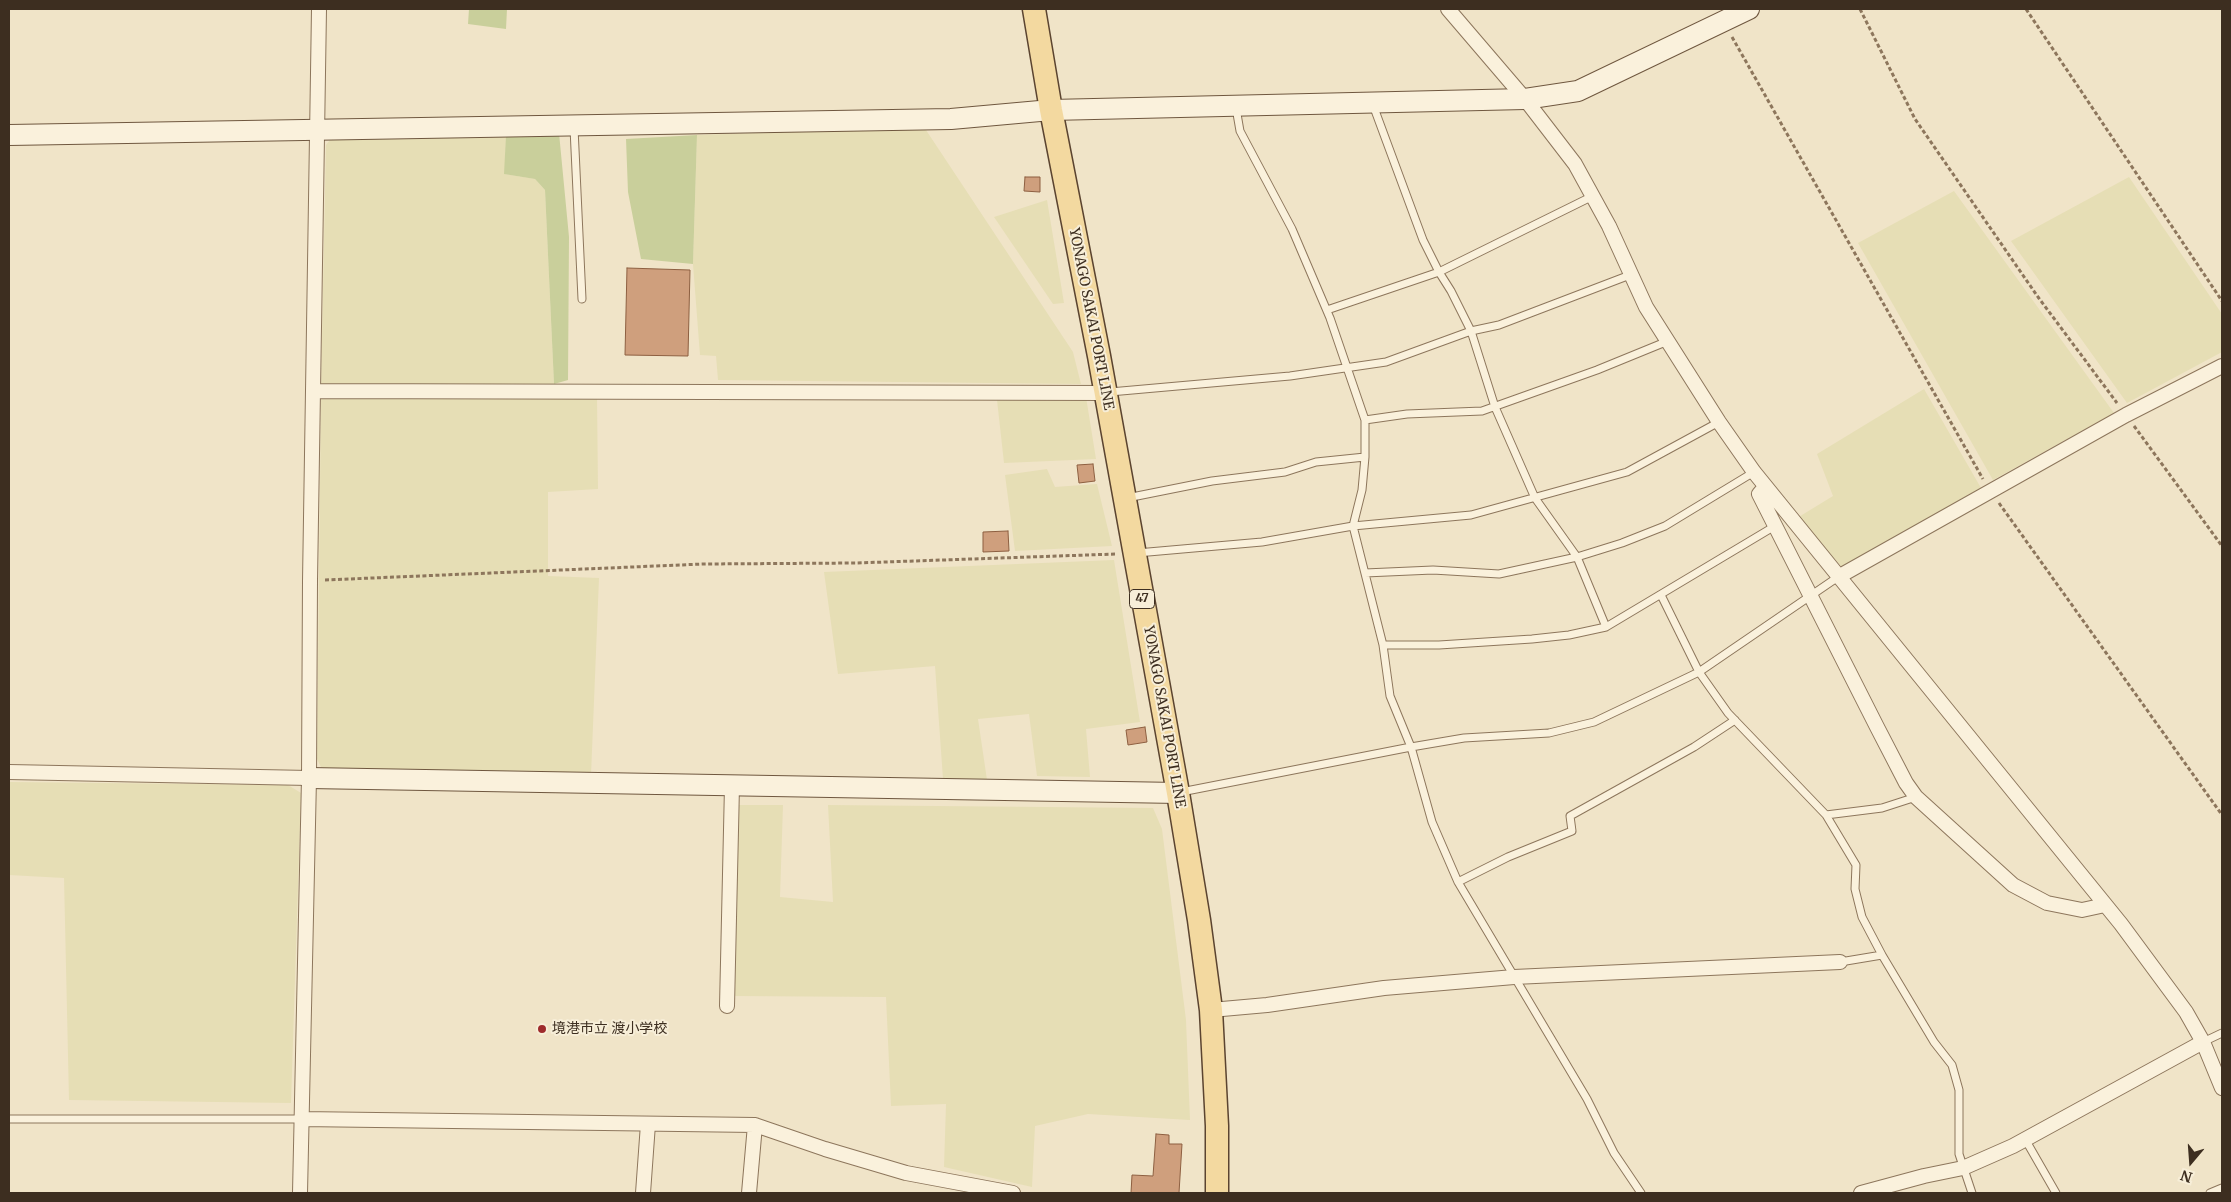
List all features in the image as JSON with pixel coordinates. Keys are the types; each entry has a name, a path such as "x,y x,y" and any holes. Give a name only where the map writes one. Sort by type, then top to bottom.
{"main road":[{"name":"YONAGO SAKAI PORT LINE","path":"1034,9 1051,110 1178,792 1211,1010 1217,1126 1217,1193"}],"street":[{"path":"300,1193 309,778 310,581 319,9"},
{"path":"1448,9 1525,99 1575,164 1609,226 1646,307 1719,422 1754,472 2105,905 2186,1012 2203,1042 2222,1088"},
{"path":"9,135 951,119 1051,110 1525,99 1578,91 1749,9"},
{"path":"1838,577 2126,415 2222,366"},
{"path":"313,391 1105,393"},
{"path":"1765,487 1759,494 1885,743 1916,797 2014,885 2047,903 2082,910 2105,905"},
{"path":"9,772 732,786 1178,792"},
{"path":"727,1006 732,786"},
{"path":"1211,1010 1267,1005 1384,988 1514,977 1840,962"},
{"path":"1861,1193 1924,1176 1963,1168 2025,1139 2203,1042"},
{"path":"301,1120 755,1125 825,1149 906,1173 1013,1193"},
{"path":"644,1193 648,1124"},
{"path":"749,1193 755,1125"}],"lane":[{"path":"1373,102 1374,111 1423,240 1471,331 1495,407 1534,498 1578,557 1606,627"},
{"path":"1235,105 1240,131 1292,229 1326,310 1365,420 1365,457 1362,490 1353,526 1383,645 1390,696 1411,747 1432,822 1458,882 1587,1099 1614,1153 1641,1193"},
{"path":"574,125 582,299"},
{"path":"1326,310 1439,272 1593,196"},
{"path":"1105,393 1290,376 1386,362 1471,331 1499,324 1630,275"},
{"path":"1365,420 1406,414 1482,411 1596,370 1668,341"},
{"path":"1134,554 1262,542 1353,526 1471,515 1627,472 1719,422"},
{"path":"1124,498 1143,496 1212,481 1284,472 1316,462 1365,457"},
{"path":"1365,573 1433,570 1500,574 1578,557 1622,543 1664,526 1754,472"},
{"path":"1383,645 1439,645 1532,639 1569,635 1606,627 1775,526"},
{"path":"1178,792 1464,738 1549,734 1594,722 1699,672 1838,577"},
{"path":"1661,595 1699,672 1735,720 1826,815 1856,865 1855,889 1862,917 1882,955 1934,1042 1952,1065 1959,1090 1959,1154 1972,1193"},
{"path":"1458,882 1508,857 1572,831 1570,816 1694,747 1735,720"},
{"path":"1826,815 1882,808 1916,797"},
{"path":"1840,962 1882,955"},
{"path":"2203,1042 2222,1033"},
{"path":"9,1119 301,1120"},
{"path":"2025,1139 2056,1193"},
{"path":"2210,1193 2222,1188"}],"path":[{"path":"1860,9 1915,119 2038,297 2222,546"},
{"path":"2026,9 2222,301"},
{"path":"1724,21 1991,491 2222,815"},
{"path":"310,581 703,564 856,563 1134,554"}],"shaded area":[{"path":"924,127 1073,352 1081,384 718,380 716,356 700,355 693,264 697,135"},
{"path":"506,135 505,174 535,179 545,190 554,384 321,387 326,145 330,140"},
{"path":"2129,177 2222,314 2222,352 2127,403 2011,241"},
{"path":"1954,191 2114,413 1993,480 1858,243"},
{"path":"1047,200 1064,303 1053,304 994,217"},
{"path":"1924,389 1981,488 1842,567 1797,518 1833,496 1817,454"},
{"path":"321,393 597,396 598,489 548,492 548,576 599,578 591,775 322,769 317,759"},
{"path":"1086,397 1096,459 1004,463 997,400"},
{"path":"1047,469 1055,487 1097,484 1112,546 1015,551 1005,475"},
{"path":"1114,560 1140,722 1086,729 1090,777 1037,776 1029,714 978,719 987,780 943,779 935,666 838,674 824,572"},
{"path":"9,782 288,785 301,793 291,1103 69,1100 64,878 9,875"},
{"path":"739,805 783,805 780,897 833,902 828,805 1153,808 1162,829 1186,1020 1190,1120 1088,1114 1035,1126 1032,1187 944,1167 946,1104 891,1106 886,997 732,996"}],"green space":[{"path":"469,9 507,9 506,29 468,24"},
{"path":"559,133 569,237 568,380 554,384 545,190 535,179 504,174 506,135"},
{"path":"697,135 693,264 641,259 628,192 626,139"}],"building":[{"path":"1025,177 1040,177 1040,192 1024,191"},
{"path":"627,268 690,270 688,356 625,355"},
{"path":"1093,464 1095,481 1079,483 1077,465"},
{"path":"1008,531 1009,551 983,552 983,532"},
{"path":"1145,727 1147,742 1128,745 1126,730"},
{"path":"1156,1134 1169,1135 1169,1144 1182,1144 1179,1193 1131,1193 1132,1175 1153,1176"}],"place":[{"name":"境港市立 渡小学校","path":"542,1029"}]}
